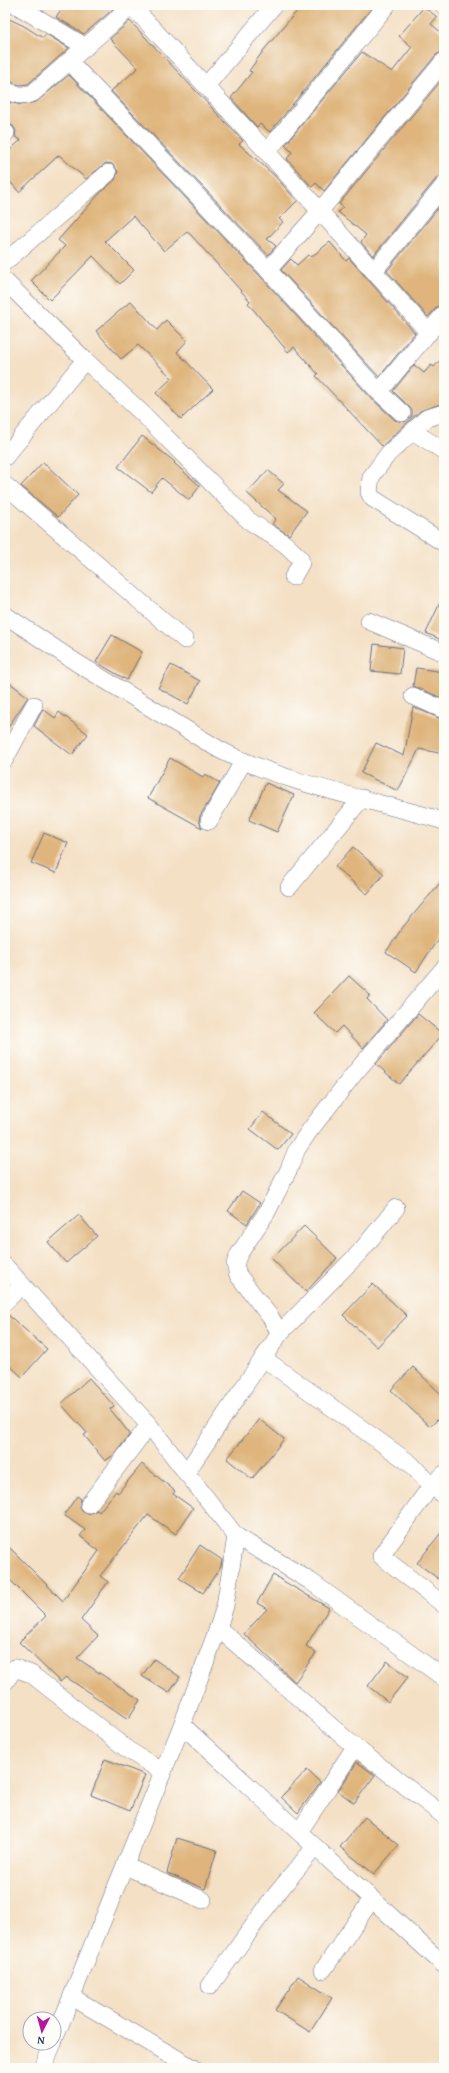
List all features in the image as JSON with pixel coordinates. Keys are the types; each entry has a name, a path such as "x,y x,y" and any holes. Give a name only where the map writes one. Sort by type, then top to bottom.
{"street":[{"path":"16,5 86,47"},
{"path":"5,90 19,95 33,93 133,5 429,333"},
{"path":"206,86 274,5"},
{"path":"267,152 387,5"},
{"path":"268,270 319,212 444,60"},
{"path":"69,61 268,270 379,392 402,413"},
{"path":"5,262 108,173"},
{"path":"374,271 444,185"},
{"path":"5,281 85,360 144,415 248,520 285,544 300,558 300,563 293,577"},
{"path":"379,392 444,314"},
{"path":"5,457 85,360"},
{"path":"444,413 427,418 414,432 388,454 371,477 369,492 372,498 382,505 444,543"},
{"path":"414,432 444,451"},
{"path":"5,485 185,640"},
{"path":"5,615 84,667 220,750 243,762 362,798 442,816"},
{"path":"369,621 444,653"},
{"path":"413,696 444,710"},
{"path":"5,759 34,705"},
{"path":"209,821 243,762"},
{"path":"289,887 362,798"},
{"path":"280,1333 271,1318 238,1275 235,1264 239,1254 267,1212 289,1169 297,1149 310,1130 354,1074 444,968"},
{"path":"186,1473 280,1333 360,1252 396,1208"},
{"path":"5,1266 149,1425 236,1536 310,1581 444,1678"},
{"path":"5,1302 22,1285"},
{"path":"263,1358 411,1464 438,1490"},
{"path":"89,1504 149,1425"},
{"path":"411,1464 444,1469"},
{"path":"444,1474 438,1490 381,1556 444,1605"},
{"path":"62,2021 182,1725 218,1628 225,1606 236,1536"},
{"path":"218,1628 355,1747 444,1816"},
{"path":"5,1682 15,1668 31,1674 128,1750 163,1772"},
{"path":"182,1725 444,1966"},
{"path":"299,1832 355,1747"},
{"path":"210,1986 274,1898 315,1847"},
{"path":"125,1866 203,1900"},
{"path":"323,1970 372,1899"},
{"path":"72,1997 193,2068"},
{"path":"43,2068 50,2051"}],"building":[{"path":"64,5 118,5 84,34 56,17"},
{"path":"302,5 374,5 270,132 260,124 257,127 231,98 252,72 249,71 263,51"},
{"path":"424,7 437,17 431,24 444,35 444,51 436,55 324,191 316,183 312,187 287,159 292,152 285,145 362,52 392,72 412,47 399,36"},
{"path":"5,17 24,26 43,38 46,34 69,48 28,84 20,85 5,80"},
{"path":"130,21 243,141 239,144 274,175 297,201 279,219 283,222 267,239 276,246 268,255 111,91 138,68 110,39"},
{"path":"69,75 261,277 372,399 395,420 405,422 412,416 412,410 393,391 414,365 424,373 431,365 434,367 444,356 444,400 440,404 420,411 382,446 316,376 318,374 294,347 288,352 248,303 250,301 191,235 187,232 164,251 133,216 105,241 134,270 120,284 93,256 50,300 31,281 65,246 58,240 100,193 115,180 118,171 112,164 106,163 86,179 59,155 19,192 5,176 5,154 21,140 15,137 16,131 13,126 5,123 5,101 21,105 36,102"},
{"path":"444,77 444,175 436,179 373,256 361,242 366,235 338,212 343,207 339,204"},
{"path":"439,207 444,211 444,303 437,307 428,317 387,271"},
{"path":"330,242 346,261 349,258 415,333 379,377 281,270 291,259 297,265 308,255 311,257"},
{"path":"131,301 157,330 166,320 187,341 177,352 213,389 181,419 156,393 172,378 138,345 121,359 96,331"},
{"path":"142,436 175,462 174,463 200,486 189,500 162,478 151,492 118,467"},
{"path":"43,462 78,495 58,517 21,486"},
{"path":"268,470 284,484 278,490 307,511 289,535 272,524 276,519 247,493"},
{"path":"444,594 444,641 426,633"},
{"path":"112,635 142,652 127,680 96,662"},
{"path":"374,644 403,648 400,674 371,671"},
{"path":"171,665 200,681 188,704 158,688"},
{"path":"416,668 444,672 444,699 413,686"},
{"path":"5,679 28,697 5,732"},
{"path":"413,707 444,720 444,754 419,749 398,791 361,773 376,743 404,756"},
{"path":"43,709 55,718 59,712 88,734 72,755 34,726"},
{"path":"170,758 203,777 205,774 220,783 200,816 199,821 202,828 148,798"},
{"path":"266,783 294,795 277,832 249,820"},
{"path":"44,833 68,843 56,873 31,863"},
{"path":"353,847 384,874 367,894 335,867"},
{"path":"444,878 444,930 416,972 386,952 403,927"},
{"path":"349,976 370,995 367,999 387,1020 363,1048 342,1026 335,1033 314,1013"},
{"path":"418,1014 443,1034 399,1084 376,1064"},
{"path":"263,1112 291,1134 278,1150 250,1129"},
{"path":"242,1191 260,1203 247,1224 228,1211"},
{"path":"79,1215 97,1236 66,1263 48,1242"},
{"path":"304,1226 337,1258 306,1292 272,1259"},
{"path":"373,1284 407,1316 377,1347 343,1315"},
{"path":"5,1312 47,1349 22,1377 5,1361"},
{"path":"413,1367 444,1397 444,1413 430,1427 391,1390"},
{"path":"89,1378 114,1406 110,1409 130,1434 115,1454 105,1461 84,1435 87,1433 61,1404"},
{"path":"259,1419 284,1439 252,1479 227,1459"},
{"path":"142,1464 175,1491 173,1494 193,1508 176,1534 148,1515 100,1576 108,1582 81,1620 98,1636 77,1658 140,1700 128,1719 66,1677 60,1682 19,1642 46,1616 5,1575 5,1543 63,1601 99,1551 80,1536 85,1530 64,1515 77,1496 81,1499 80,1507 83,1512 88,1514 97,1510 99,1512 116,1491 118,1493"},
{"path":"444,1529 444,1583 417,1563"},
{"path":"200,1545 222,1560 221,1566 203,1593 179,1578"},
{"path":"273,1575 329,1608 306,1646 316,1653 295,1682 244,1634 267,1609 257,1603"},
{"path":"154,1659 180,1677 169,1693 142,1676"},
{"path":"387,1661 408,1677 388,1702 368,1686"},
{"path":"105,1759 145,1775 130,1811 91,1795"},
{"path":"357,1762 375,1775 354,1803 338,1791"},
{"path":"307,1770 320,1782 298,1813 281,1797"},
{"path":"365,1817 399,1845 374,1874 340,1847"},
{"path":"177,1838 217,1850 205,1889 167,1873"},
{"path":"298,1976 332,1998 310,2032 275,2010"}]}
